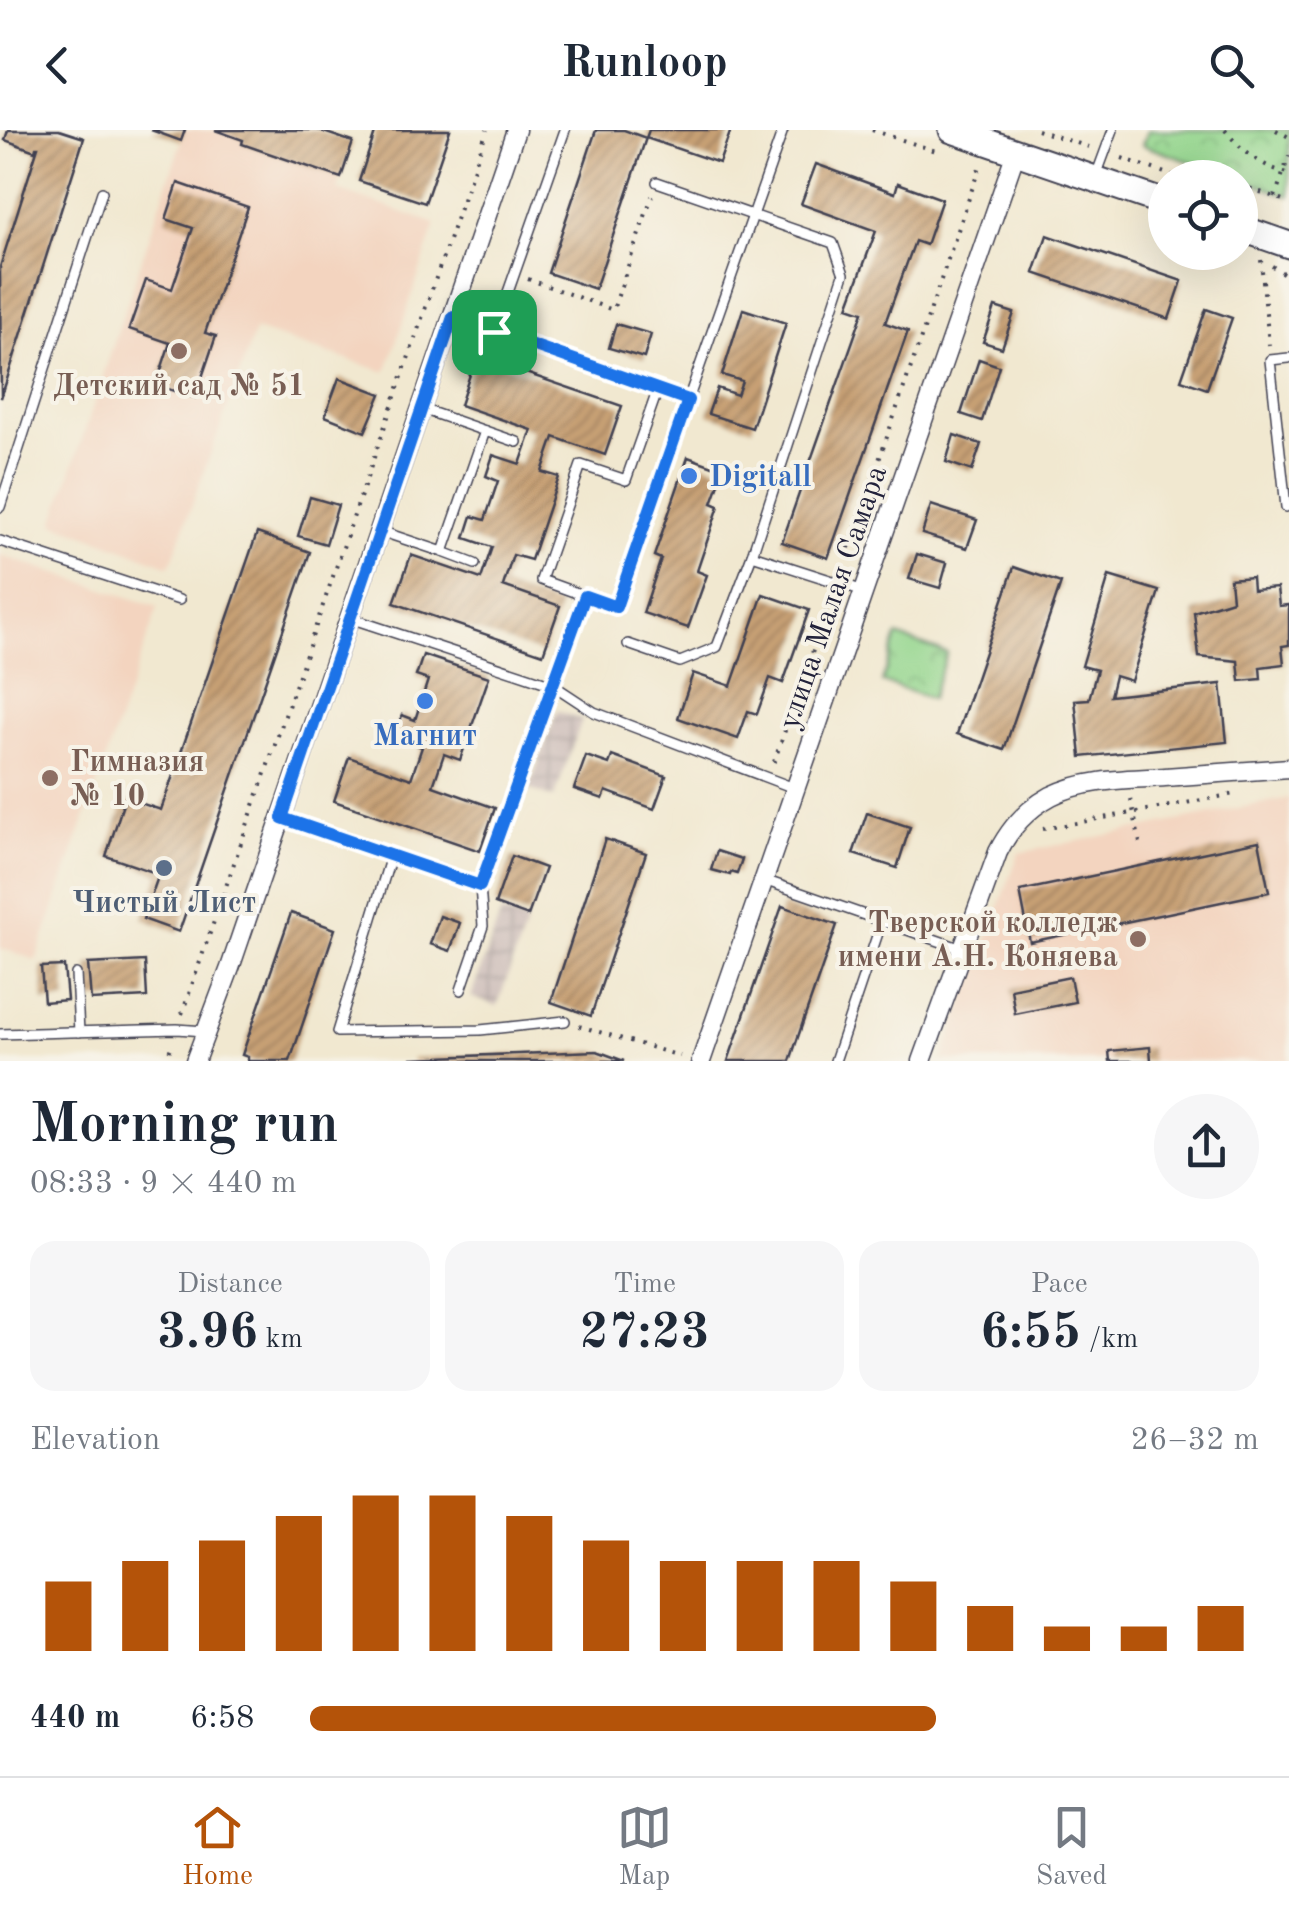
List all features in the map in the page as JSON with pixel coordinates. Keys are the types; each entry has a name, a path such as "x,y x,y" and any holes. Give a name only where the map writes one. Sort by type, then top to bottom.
{"street":[{"path":"195,1061 282,818 516,130"},
{"path":"952,130 1148,197"},
{"name":"улица Малая Самара","path":"698,1061 1016,152"},
{"path":"1258,235 1287,245"},
{"path":"922,1061 1003,842 1023,816 1049,797 1069,789 1128,779 1289,768"}],"lane":[{"path":"494,332 564,130"},
{"path":"453,317 688,400 783,130"},
{"path":"1095,179 1113,130"},
{"path":"628,644 680,662 717,647 752,555 844,274 833,243 656,182"},
{"path":"0,507 102,192"},
{"path":"1286,507 1270,360 1289,358"},
{"path":"636,551 616,607 541,580 581,464 626,480 658,390"},
{"path":"422,409 517,442"},
{"path":"443,552 485,431"},
{"path":"380,531 475,564"},
{"path":"0,541 179,600"},
{"path":"752,555 864,591"},
{"path":"460,990 482,926 480,886 585,596"},
{"path":"350,618 553,685 594,712 795,789"},
{"path":"282,818 480,886"},
{"path":"391,856 337,1032 480,1030 565,1022"},
{"path":"764,880 962,949"},
{"path":"835,1061 882,921"},
{"path":"76,974 79,1032"},
{"path":"0,1034 177,1029 206,1032"}],"path":[{"path":"166,1061 487,130"},
{"path":"1226,130 1258,162 1286,173"},
{"path":"1276,130 1289,137"},
{"path":"1276,197 1289,156"},
{"path":"768,779 980,166"},
{"path":"514,274 613,310 656,182"},
{"path":"1258,191 1289,202"},
{"path":"1261,260 1270,360"},
{"path":"636,551 688,400"},
{"path":"1043,829 1242,793"},
{"path":"565,1022 698,1061"}],"shaded area":[{"name":"Детский сад № 51","path":"185,130 213,130 243,140 242,144 341,178 338,190 436,224 386,372 255,330 170,566 54,523"},
{"name":"Гимназия № 10","path":"0,555 158,607 36,960 0,948"},
{"path":"557,711 582,720 554,798 529,789"},
{"name":"Тверской колледж имени А.Н. Коняева","path":"1289,798 1289,1061 942,1061 1019,853"},
{"path":"501,913 527,922 497,1006 471,997"}],"green space":[{"path":"1148,130 1289,130 1289,196 1258,185 1258,160 1185,160 1142,145"},
{"path":"897,636 947,653 931,699 882,682"}],"building":[{"path":"8,130 59,130 84,138 1,398 0,267 38,147 35,151 5,140"},
{"path":"151,130 185,130 181,141"},
{"path":"215,130 318,130 353,142 341,178 242,144 243,140"},
{"path":"376,130 450,130 425,203 359,181"},
{"path":"596,130 624,130 646,138 595,289 548,273"},
{"path":"649,130 731,130 719,163 646,138"},
{"path":"816,164 895,193 898,183 942,199 926,245 915,241 885,323 908,331 828,558 782,542 863,312 848,307 876,231 801,204"},
{"path":"178,183 248,207 205,333 216,336 195,398 156,385 170,343 129,329 146,280 172,289 193,228 166,219"},
{"path":"1047,235 1182,281 1169,319 1034,273"},
{"path":"995,307 1014,313 1002,348 983,342"},
{"path":"743,309 786,323 752,428 708,414 717,388 737,395 742,381 722,375"},
{"path":"1206,309 1232,318 1207,389 1181,380"},
{"path":"616,324 651,334 644,358 609,348"},
{"path":"476,356 622,406 605,455 554,437 542,472 559,477 531,560 513,555 503,586 560,606 543,654 394,603 411,555 481,579 492,547 465,538 472,516 485,520 498,481 486,476 493,455 520,464 532,430 460,405"},
{"path":"979,359 999,366 982,421 961,414"},
{"path":"339,378 381,394 365,432 325,416"},
{"path":"954,435 981,444 972,471 946,462"},
{"path":"688,457 724,470 712,503 719,506 697,571 707,575 688,628 643,613 661,559 654,556"},
{"path":"310,497 338,505 326,544 298,536"},
{"path":"931,505 977,520 967,548 922,534"},
{"path":"257,533 310,552 179,932 143,919 159,874 106,856 125,798 161,810"},
{"path":"917,554 947,563 940,588 909,579"},
{"path":"1014,567 1061,583 1004,750 957,734"},
{"path":"1109,576 1159,591 1131,681 1115,676 1110,696 1221,684 1227,742 1081,757 1075,700 1089,699 1097,670 1082,666"},
{"path":"1252,577 1253,590 1277,588 1279,606 1289,605 1289,645 1282,646 1284,664 1260,667 1261,679 1240,681 1238,661 1199,657 1194,612 1232,600 1230,579"},
{"path":"763,594 809,610 783,683 770,678 757,714 748,711 738,739 678,718 693,673 731,686"},
{"path":"423,655 489,677 460,760 444,754 433,786 495,808 480,851 334,801 349,757 411,779 422,747 395,737 402,715 415,720 428,680 416,676"},
{"path":"586,756 609,764 612,756 666,776 654,809 606,791 603,799 574,789"},
{"path":"867,813 910,827 897,868 853,854"},
{"path":"605,839 646,853 591,1016 551,1002"},
{"path":"1259,841 1269,892 1030,942 1020,891"},
{"path":"717,851 742,859 737,874 711,870"},
{"path":"512,856 545,868 528,916 495,904"},
{"path":"782,906 837,925 790,1061 728,1061"},
{"path":"291,913 335,929 290,1061 248,1061 242,1055"},
{"path":"440,916 460,923 450,951 430,944"},
{"path":"145,961 147,997 91,1000 88,964"},
{"path":"64,966 67,1000 44,1002 41,967"},
{"path":"1070,977 1075,1002 1015,1014 1011,989"},
{"path":"1150,1047 1151,1061 1110,1061 1109,1051"},
{"path":"597,1051 624,1061 412,1061 412,1058"}],"place":[{"name":"Детский сад № 51","path":"179,351"},
{"name":"Digitall","path":"689,476"},
{"name":"Магнит","path":"425,701"},
{"name":"Гимназия № 10","path":"50,778"},
{"name":"Чистый Лист","path":"164,868"},
{"name":"Тверской колледж имени А.Н. Коняева","path":"1138,939"}],"route":[{"path":"453,317 494,332 688,400 616,607 585,596 480,886 282,818 453,317"}]}
